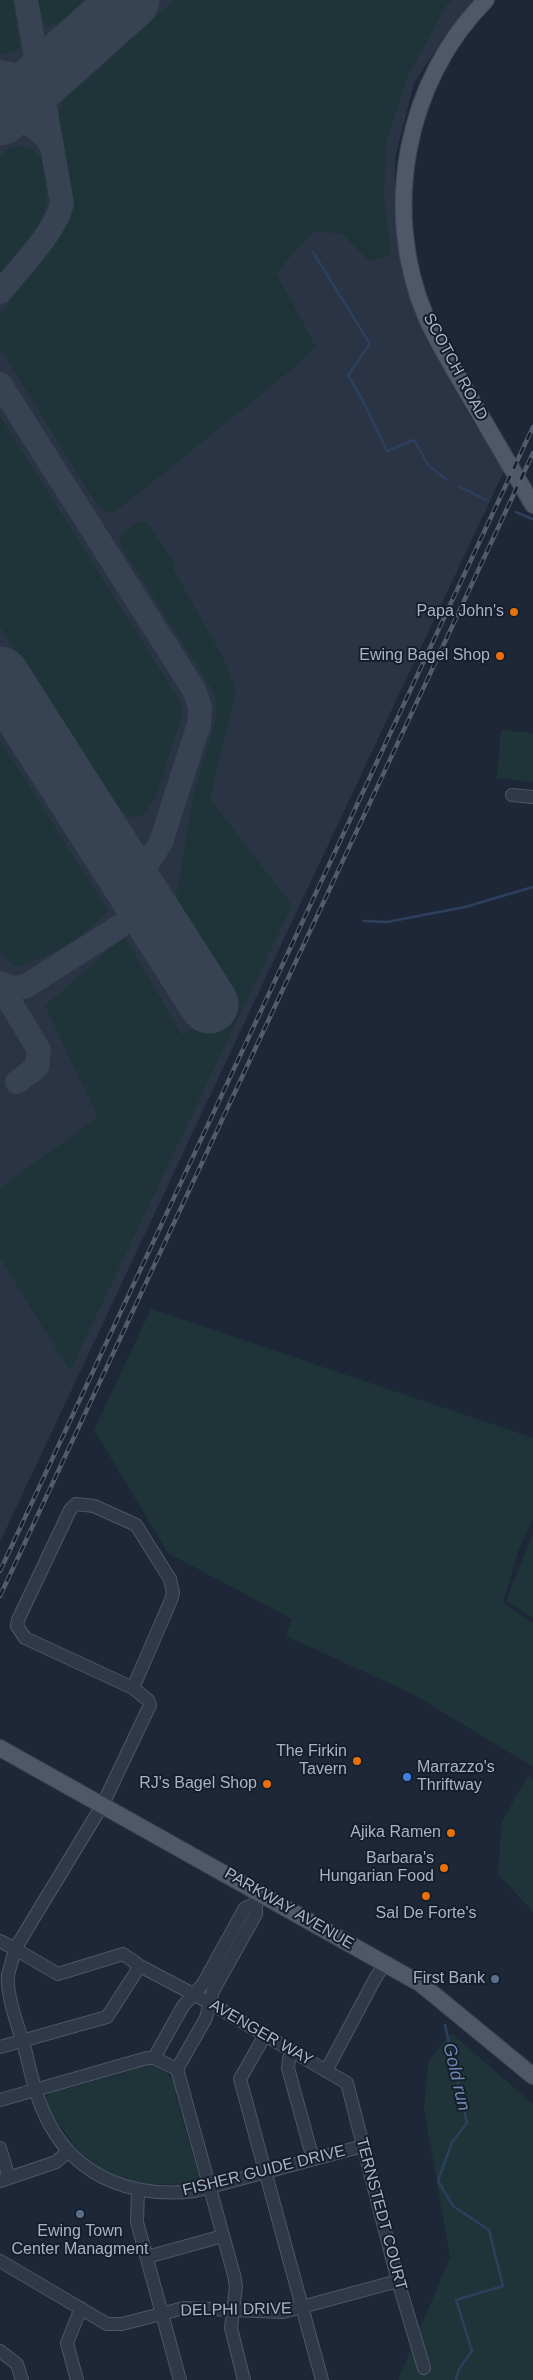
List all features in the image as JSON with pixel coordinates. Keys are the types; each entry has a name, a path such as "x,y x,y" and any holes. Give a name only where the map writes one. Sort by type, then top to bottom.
{"main road":[{"name":"SCOTCH ROAD","path":"486,0 450,46 437,68 417,116 410,140 404,182 406,242 417,292 437,340 533,505"},
{"name":"PARKWAY AVENUE","path":"0,1748 29,1766 103,1804 259,1898 421,1984 533,2076"},
{"name":"PARKWAY AVENUE","path":"0,1756 29,1766"}],"street":[{"path":"512,794 533,797"},
{"path":"76,1504 94,1506 136,1525 173,1585 171,1600 133,1688 24,1638 18,1626 18,1620 70,1510 76,1504"},
{"name":"FISHER GUIDE DRIVE","path":"133,1688 148,1700 150,1705 103,1804 15,1949 8,1977 11,1999 35,2089 49,2124 67,2152 106,2180 138,2190 173,2194 210,2187 363,2146"},
{"path":"154,2058 183,2006 203,1984 245,1908 259,1898"},
{"path":"244,2380 232,2328 236,2286 234,2275 177,2070 206,2018 213,1990 256,1914 259,1898"},
{"path":"0,1941 15,1949"},
{"name":"AVENGER WAY","path":"15,1949 58,1974 123,1954 140,1966 210,2003 326,2071 376,1977 385,1964"},
{"path":"0,2047 107,2017 140,1966"},
{"path":"265,2035 240,2079 304,2308 322,2380"},
{"path":"293,2052 289,2059 288,2068 313,2158"},
{"path":"0,2100 154,2058 177,2070"},
{"name":"TERNSTEDT COURT","path":"326,2071 347,2083 398,2281 424,2368"},
{"path":"0,2148 4,2179 56,2162 67,2152"},
{"path":"138,2190 138,2222 180,2380"},
{"path":"147,2257 222,2236"},
{"name":"DELPHI DRIVE","path":"0,2261 107,2324 122,2324 184,2308 283,2312 304,2308 398,2281"},
{"path":"77,2380 67,2343 81,2308"},
{"path":"0,2351 17,2364 22,2380"}],"shaded area":[{"path":"0,0 474,0 443,39 414,83 395,158 395,221 408,284 428,342 476,427 505,469 0,1542"}],"green space":[{"path":"0,0 13,0 20,47 12,52 0,54"},
{"path":"38,0 85,0 62,21 50,26 43,23"},
{"path":"174,0 452,0 446,6 407,78 386,143 384,197 391,255 369,261 341,233 313,232 276,273 316,347 285,375 111,514 97,505 0,348 0,315 56,238 73,209 59,122 59,112 63,101"},
{"path":"19,146 29,148 41,160 47,196 46,205 44,215 34,233 0,276 0,156 9,149"},
{"path":"0,416 181,703 182,716 156,797 143,815 130,817 115,808 0,627"},
{"path":"140,522 147,522 175,565 172,567 224,659 236,690 210,799 292,905 70,1371 0,1258 0,1188 98,1117 45,1006 124,936 182,1035 236,996 175,903 194,792 217,716 215,694 125,553 120,542 123,532"},
{"path":"501,730 533,733 533,782 497,778"},
{"path":"0,740 108,911 87,931 66,945 43,957 16,967 0,953"},
{"path":"151,1309 533,1438 533,1520 518,1551 503,1603 533,1623 533,1767 413,1694 286,1636 292,1619 168,1553 94,1430"},
{"path":"533,1534 533,1618 506,1601"},
{"path":"528,1775 533,1780 533,1912 498,1874 502,1822"},
{"path":"451,2033 533,2104 533,2380 398,2380 450,2258 424,2107 429,2061"},
{"path":"145,2064 162,2070 176,2086 178,2092 175,2094 199,2176 193,2185 146,2184 113,2175 111,2177 95,2168 96,2165 80,2152 59,2124 56,2124 48,2107 47,2098 54,2090 61,2087 63,2090 124,2073 124,2069"}],"waterway":[{"path":"313,252 370,344 348,375 387,451 414,440 429,466 447,480"},
{"path":"460,487 486,500"},
{"path":"516,512 532,519"},
{"path":"364,921 387,922 465,907 533,887"},
{"name":"Gold run","path":"445,2025 467,2123 452,2142 438,2181 453,2206 489,2230 503,2286 456,2300 472,2351 459,2369 456,2380"}],"taxiway":[{"path":"0,292 45,237 59,214 62,203 26,0"},
{"path":"0,72 40,80"},
{"path":"0,122 16,121 30,125 42,133 52,146"},
{"path":"0,384 194,690 200,707 199,724 161,842 149,861"},
{"path":"0,983 11,988 26,986 119,927"},
{"path":"0,985 39,1050 37,1067 17,1082"}],"runway":[{"path":"0,116 130,0"},
{"path":"0,676 209,1004"}],"railway":[{"path":"0,1571 533,427"},
{"path":"0,1596 533,453"}],"place":[{"name":"Papa John's","path":"514,612"},
{"name":"Ewing Bagel Shop","path":"500,656"},
{"name":"The Firkin Tavern","path":"357,1761"},
{"name":"Marrazzo's Thriftway","path":"407,1777"},
{"name":"RJ's Bagel Shop","path":"267,1784"},
{"name":"Ajika Ramen","path":"451,1833"},
{"name":"Barbara's Hungarian Food","path":"444,1868"},
{"name":"Sal De Forte's","path":"426,1896"},
{"name":"First Bank","path":"495,1979"},
{"name":"Ewing Town Center Managment","path":"80,2214"}]}
